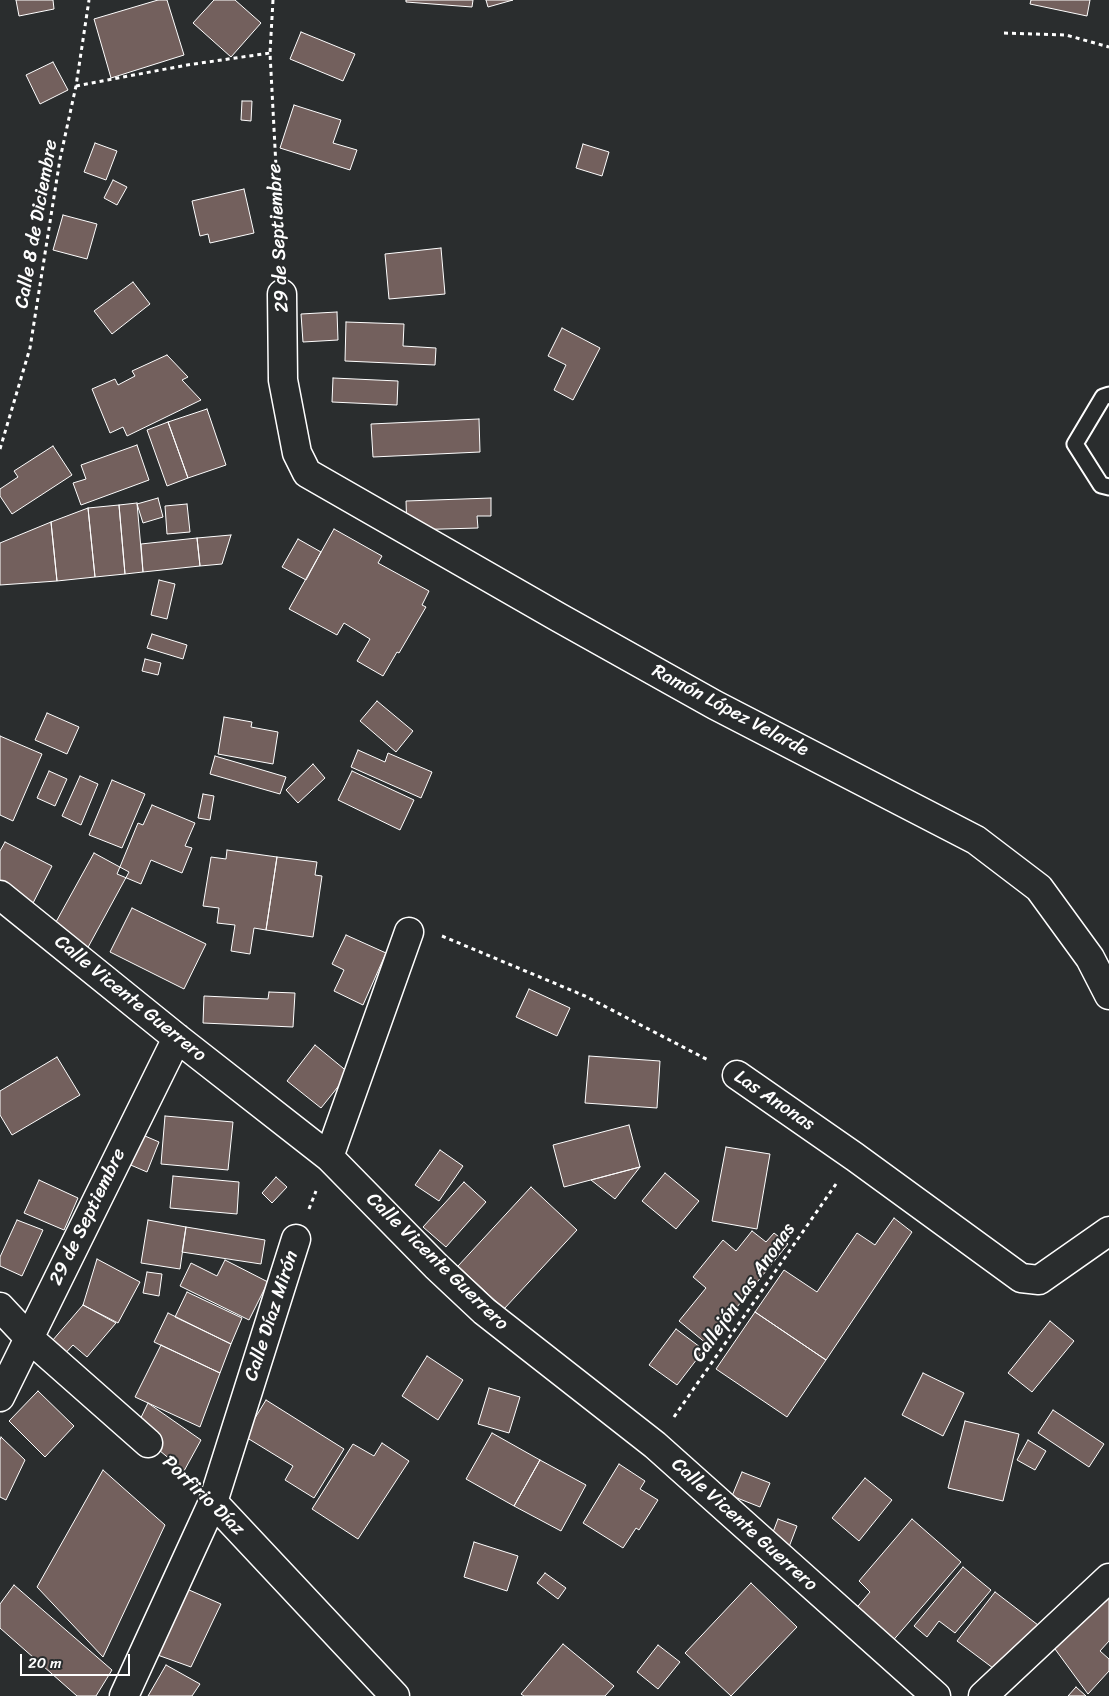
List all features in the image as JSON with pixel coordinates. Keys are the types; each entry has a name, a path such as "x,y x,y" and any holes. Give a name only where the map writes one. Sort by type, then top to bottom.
{"street":[{"name":"29 de Septiembre","path":"282,294 283,380 296,453 307,473"},
{"name":"Ramón López Velarde","path":"307,473 715,705 976,840 1040,888 1090,958 1109,995"},
{"name":"Calle Vicente Guerrero","path":"0,895 177,1038 329,1157 436,1266 484,1311 655,1445 936,1696"},
{"path":"329,1157 408,932"},
{"name":"29 de Septiembre","path":"0,1397 177,1038"},
{"name":"Las Anonas","path":"737,1075 855,1157 1021,1278 1039,1280 1109,1231"},
{"name":"Calle Díaz Mirón","path":"124,1696 213,1502 296,1239"},
{"name":"Porfirio Díaz","path":"0,1307 28,1338 148,1444"},
{"name":"Porfirio Díaz","path":"213,1502 395,1696"},
{"path":"984,1696 1109,1578"}],"lane":[{"path":"1109,396 1103,397 1075,444 1101,484 1109,487"}],"path":[{"name":"Calle 8 de Diciembre","path":"0,449 30,348 58,167 76,86 89,0"},
{"name":"29 de Septiembre","path":"273,0 270,53 282,294"},
{"path":"1004,33 1066,35 1109,47"},
{"path":"76,86 187,65 270,53"},
{"name":"Las Anonas","path":"408,932 426,929 585,996 737,1075"},
{"name":"Calle Díaz Mirón","path":"296,1239 329,1157"},
{"name":"Callejón Las Anonas","path":"655,1445 855,1157"},
{"name":"Porfirio Díaz","path":"148,1444 213,1502"}],"building":[{"path":"16,0 53,0 54,9 19,16"},
{"path":"158,0 167,0 184,55 111,78 94,19"},
{"path":"214,0 235,0 261,23 231,57 193,23"},
{"path":"406,0 473,0 472,7 406,2"},
{"path":"486,0 513,0 488,7"},
{"path":"1031,0 1090,0 1087,16 1030,4"},
{"path":"301,32 355,54 343,81 290,59"},
{"path":"53,62 68,90 40,104 26,75"},
{"path":"242,101 252,101 251,121 241,120"},
{"path":"294,105 341,120 333,143 357,150 350,170 280,148"},
{"path":"95,143 117,151 106,180 84,172"},
{"path":"583,144 609,152 602,176 576,168"},
{"path":"113,180 127,187 117,205 104,198"},
{"path":"244,189 254,233 210,243 208,234 200,236 192,201"},
{"path":"63,215 97,224 87,259 53,250"},
{"path":"441,248 445,294 389,299 385,254"},
{"path":"133,282 150,304 112,334 94,311"},
{"path":"337,312 338,340 303,342 301,314"},
{"path":"346,322 404,324 403,346 436,348 435,365 345,361"},
{"path":"562,328 600,348 573,400 554,390 566,365 548,356"},
{"path":"167,355 188,377 182,380 201,400 127,436 123,427 110,433 92,389 115,379 118,385 135,376 132,371"},
{"path":"333,378 398,381 397,405 332,402"},
{"path":"207,409 226,465 188,478 168,422"},
{"path":"479,419 480,452 373,457 371,424"},
{"path":"168,422 188,478 167,486 147,430"},
{"path":"137,445 149,480 81,505 73,483 86,479 81,465"},
{"path":"53,446 72,475 12,514 0,496 0,489 18,477 14,471"},
{"path":"158,498 163,517 143,523 137,504"},
{"path":"491,498 491,516 477,516 478,528 407,530 406,501"},
{"path":"137,503 143,572 125,574 119,505"},
{"path":"187,504 190,532 167,534 165,506"},
{"path":"119,505 125,574 95,577 88,508"},
{"path":"88,508 95,577 57,581 51,522"},
{"path":"51,522 57,581 0,585 0,543"},
{"path":"334,529 382,556 378,563 429,591 422,605 426,607 383,676 357,661 370,639 344,623 337,635 289,609"},
{"path":"231,535 222,564 200,566 197,538"},
{"path":"197,538 200,566 143,572 141,544"},
{"path":"298,539 321,552 306,580 282,567"},
{"path":"159,580 175,584 167,619 151,615"},
{"path":"152,634 187,645 183,659 147,648"},
{"path":"145,659 161,663 158,675 142,671"},
{"path":"377,701 413,731 396,752 360,721"},
{"path":"47,713 79,727 67,754 35,740"},
{"path":"224,717 252,722 251,727 278,732 273,764 218,754"},
{"path":"0,736 42,754 13,821 0,815"},
{"path":"358,750 385,762 388,753 432,772 421,798 351,767"},
{"path":"215,756 286,777 280,794 210,774"},
{"path":"313,764 325,778 298,803 286,790"},
{"path":"49,771 67,779 55,806 37,798"},
{"path":"352,771 414,800 400,830 338,800"},
{"path":"80,776 98,784 81,825 62,816"},
{"path":"112,780 145,794 122,848 89,835"},
{"path":"203,794 214,796 210,820 198,818"},
{"path":"152,805 195,823 185,846 192,848 182,873 151,860 141,884 117,874 138,823 143,825"},
{"path":"5,842 52,866 31,907 0,885 0,851"},
{"path":"227,850 277,857 266,930 254,928 250,954 231,951 235,925 217,923 219,908 203,906 211,857 226,859"},
{"path":"94,853 129,872 86,951 51,931"},
{"path":"277,857 317,862 315,875 322,876 313,937 266,930"},
{"path":"132,908 206,944 184,989 110,952"},
{"path":"346,935 386,953 363,1005 334,991 344,970 332,964"},
{"path":"529,989 570,1008 557,1036 516,1017"},
{"path":"269,992 295,993 293,1027 203,1023 204,996 268,999"},
{"path":"315,1045 349,1073 321,1108 287,1081"},
{"path":"589,1056 660,1061 657,1108 585,1103"},
{"path":"57,1057 80,1095 12,1135 0,1115 0,1091"},
{"path":"165,1116 233,1122 228,1170 161,1164"},
{"path":"629,1125 640,1167 564,1187 553,1145"},
{"path":"138,1133 159,1142 147,1172 126,1163"},
{"path":"726,1147 770,1154 757,1229 712,1221"},
{"path":"440,1150 463,1166 439,1201 415,1185"},
{"path":"640,1167 615,1199 591,1180"},
{"path":"665,1173 699,1201 676,1229 642,1201"},
{"path":"173,1176 239,1182 237,1214 170,1208"},
{"path":"276,1177 287,1187 272,1203 262,1193"},
{"path":"39,1180 78,1198 64,1230 24,1213"},
{"path":"464,1182 486,1202 446,1247 423,1227"},
{"path":"531,1187 577,1230 504,1309 458,1266"},
{"path":"894,1218 912,1232 826,1360 755,1312 784,1270 817,1292 857,1233 875,1245"},
{"path":"17,1220 43,1230 22,1276 0,1266 0,1257"},
{"path":"148,1220 186,1227 180,1269 141,1263"},
{"path":"186,1227 265,1240 261,1264 182,1252"},
{"path":"752,1231 766,1242 774,1233 788,1244 707,1344 679,1321 706,1288 693,1277 723,1240 736,1251"},
{"path":"97,1259 140,1282 118,1323 83,1305"},
{"path":"225,1260 268,1282 249,1320 180,1286 191,1263 217,1276"},
{"path":"147,1272 162,1274 159,1296 143,1293"},
{"path":"187,1292 242,1318 231,1344 175,1317"},
{"path":"83,1305 116,1323 87,1357 73,1345 60,1359 46,1348"},
{"path":"755,1312 826,1360 787,1417 716,1369"},
{"path":"168,1313 231,1344 220,1373 154,1342"},
{"path":"1050,1321 1074,1341 1032,1392 1008,1373"},
{"path":"676,1329 704,1350 677,1385 649,1365"},
{"path":"161,1345 220,1373 200,1427 135,1397"},
{"path":"427,1356 463,1380 438,1420 402,1396"},
{"path":"923,1373 964,1393 943,1436 902,1415"},
{"path":"489,1388 520,1397 509,1433 478,1424"},
{"path":"38,1391 74,1426 45,1457 9,1421"},
{"path":"266,1400 344,1449 314,1498 285,1480 293,1466 244,1436"},
{"path":"148,1403 201,1440 184,1471 135,1430"},
{"path":"1053,1410 1104,1444 1089,1467 1038,1433"},
{"path":"965,1421 1019,1434 1003,1501 948,1488"},
{"path":"492,1433 540,1460 514,1506 466,1479"},
{"path":"1,1437 25,1460 6,1500 0,1497"},
{"path":"1028,1440 1046,1451 1035,1470 1017,1460"},
{"path":"382,1443 409,1461 358,1539 312,1509 353,1444 374,1456"},
{"path":"540,1460 586,1485 561,1531 514,1506"},
{"path":"619,1464 645,1481 640,1489 658,1500 639,1530 636,1528 623,1548 583,1523"},
{"path":"103,1470 165,1525 103,1657 37,1587"},
{"path":"742,1472 770,1483 760,1507 732,1496"},
{"path":"865,1478 892,1500 859,1541 832,1518"},
{"path":"778,1519 797,1526 789,1547 770,1540"},
{"path":"912,1519 961,1562 890,1644 853,1612 870,1592 859,1581"},
{"path":"474,1542 518,1556 507,1591 464,1577"},
{"path":"963,1567 991,1590 955,1633 939,1621 927,1637 914,1626"},
{"path":"545,1573 566,1588 558,1599 537,1583"},
{"path":"751,1583 797,1627 731,1696 685,1653"},
{"path":"14,1585 112,1670 96,1696 77,1696 0,1628 0,1604"},
{"path":"180,1586 221,1604 191,1667 152,1653"},
{"path":"995,1592 1038,1625 1001,1674 957,1641"},
{"path":"1109,1592 1109,1641 1100,1651 1109,1659 1109,1671 1088,1694 1055,1649"},
{"path":"563,1644 614,1686 605,1696 524,1696 521,1694"},
{"path":"658,1645 680,1662 658,1689 637,1672"},
{"path":"166,1665 200,1684 192,1696 148,1696"},
{"path":"1076,1687 1086,1696 1068,1696"}]}
